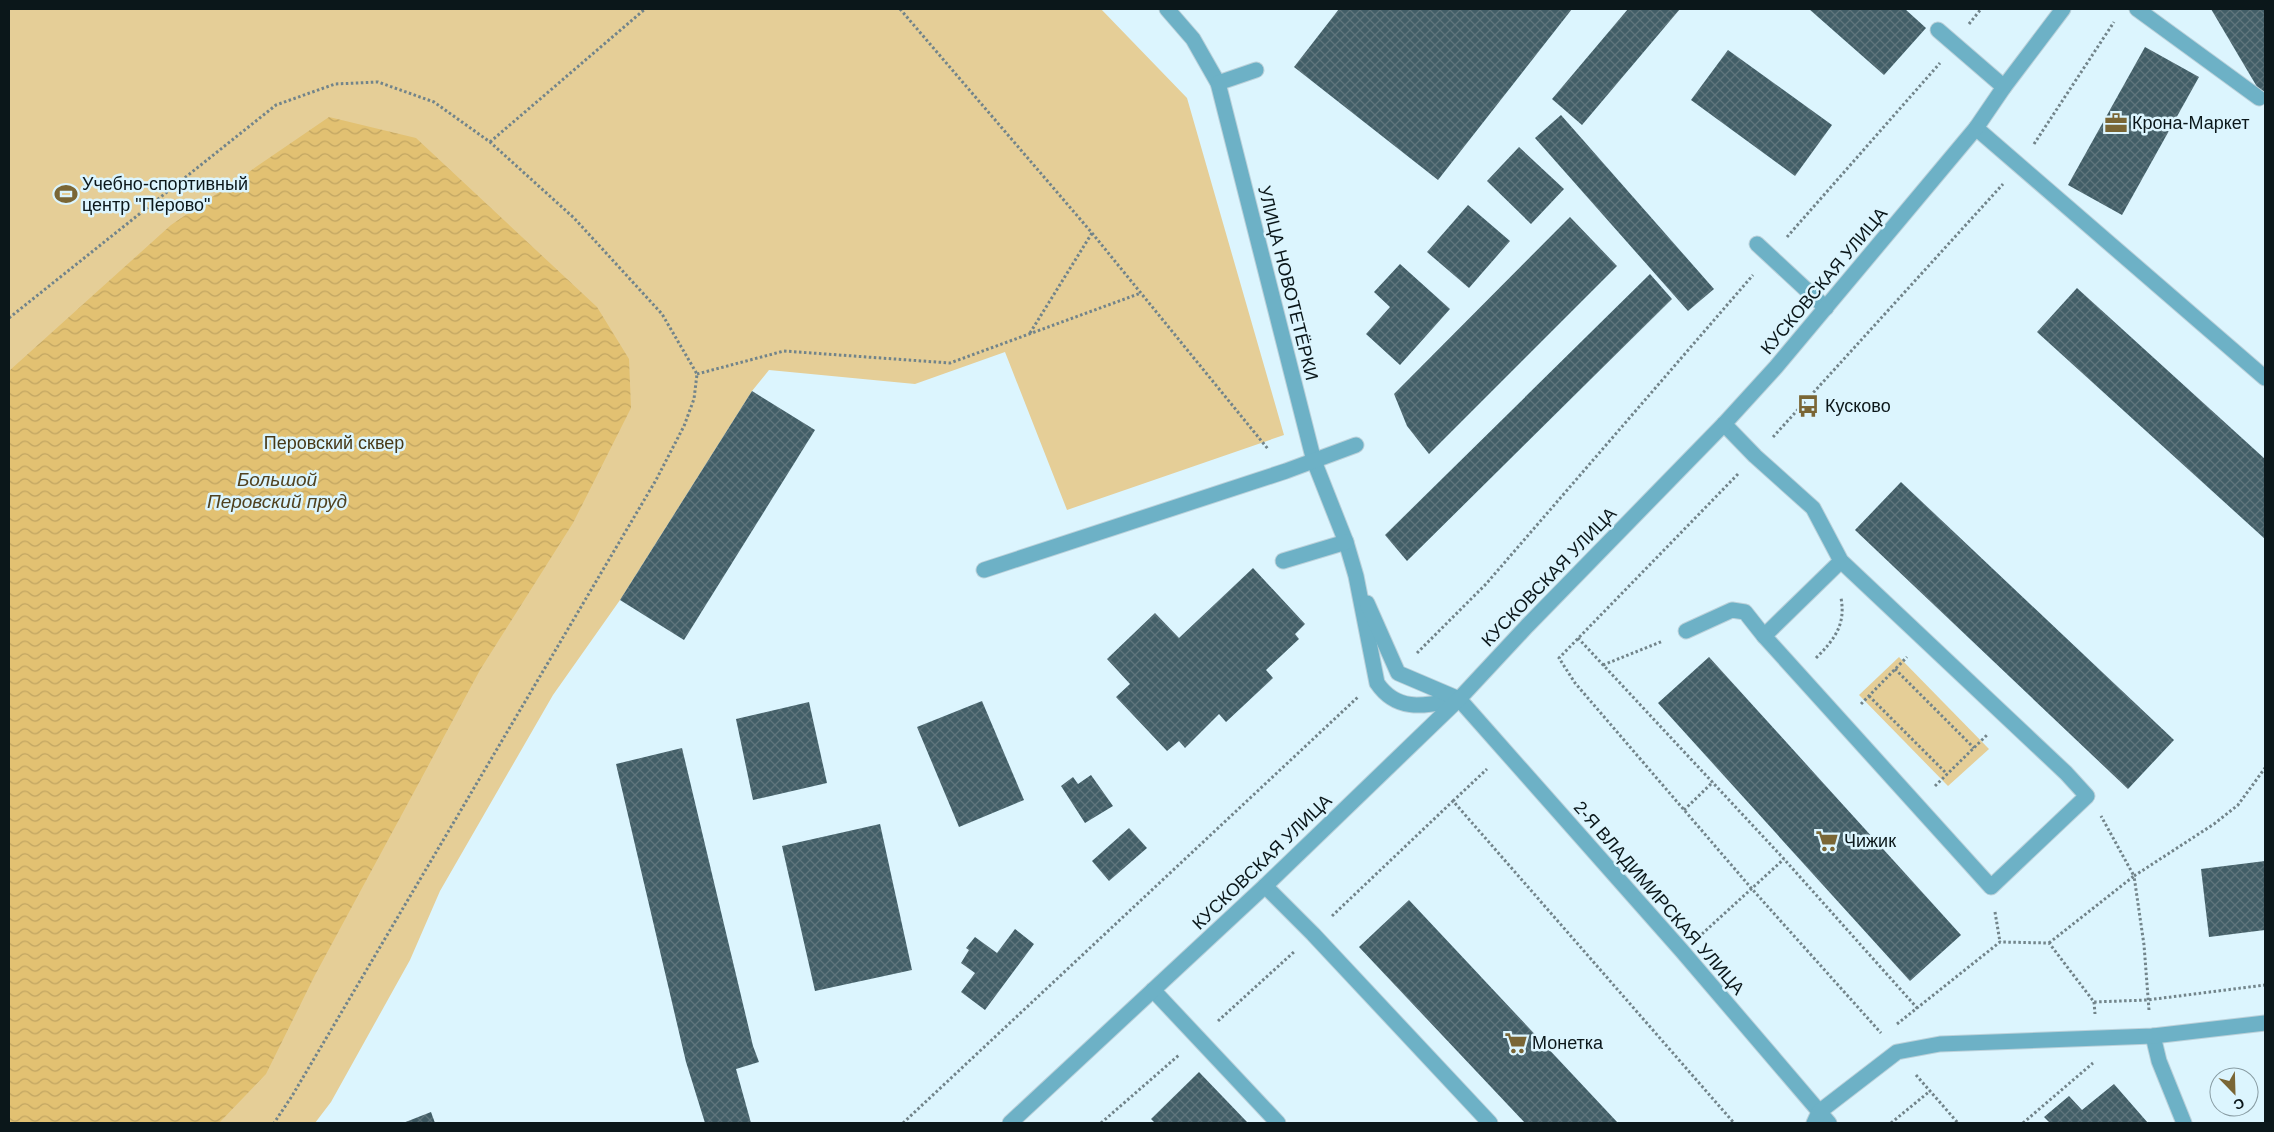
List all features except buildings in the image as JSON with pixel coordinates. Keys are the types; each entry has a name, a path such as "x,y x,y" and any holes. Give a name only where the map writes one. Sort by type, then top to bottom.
{"street":[{"name":"УЛИЦА НОВОТЕТЁРКИ","path":"1167,9 1194,39 1218,83 1314,461 1346,542 1356,576 1377,683 1385,695 1398,703 1416,704 1459,700"},
{"name":"КУСКОВСКАЯ УЛИЦА","path":"1010,1123 1265,886 1459,700 1526,626 1724,424 1776,367 1976,128 2004,87 2063,9"},
{"path":"2137,9 2259,98"},
{"path":"1938,30 1954,46 2004,87"},
{"path":"1218,83 1256,70"},
{"path":"1976,128 2021,164 2265,378"},
{"path":"1757,244 1826,308"},
{"path":"1686,631 1732,610 1745,612 1764,636 1991,887 2087,796 2066,773 2006,716 1839,563 1813,508 1755,456 1724,424"},
{"path":"984,570 1286,471 1356,444"},
{"path":"1283,561 1346,542"},
{"path":"1764,636 1839,563"},
{"name":"УЛИЦА НОВОТЕТЁРКИ","path":"1356,576 1398,673 1459,700"},
{"name":"2-Я ВЛАДИМИРСКАЯ УЛИЦА","path":"1459,700 1682,951 1821,1120"},
{"path":"1265,886 1314,934 1490,1123"},
{"path":"1153,990 1278,1123"},
{"path":"1821,1120 1897,1052 1940,1044 2153,1036 2265,1023"},
{"path":"2153,1036 2166,1082 2184,1123"}],"path":[{"path":"490,142 645,9"},
{"path":"900,9 1092,233 1286,471"},
{"path":"1414,656 1486,584 1693,341 1954,46 1981,9"},
{"path":"2118,17 2021,164 1755,456 1559,658 1575,683 1684,810 1883,1035 2000,942 2048,943 2134,876 2214,824 2238,805 2265,768"},
{"path":"9,318 276,105 335,84 378,82 434,102 490,142 574,218 662,314 697,374 694,399 684,426 656,480 298,1088 274,1123"},
{"path":"1030,334 1092,233"},
{"path":"697,374 784,351 950,362 1141,293"},
{"path":"1800,675 1839,632 1843,605 1839,563"},
{"path":"1603,665 1686,631"},
{"path":"1578,638 1784,858 1918,1009"},
{"path":"1843,723 1924,639"},
{"path":"1895,669 1974,748"},
{"path":"903,1123 1358,696"},
{"path":"1869,696 1947,774"},
{"path":"1917,804 2006,716"},
{"path":"1101,1123 1314,934 1487,769"},
{"path":"1684,810 1713,782"},
{"path":"2087,796 2101,816 2134,876 2144,945 2147,1000 2153,1036"},
{"path":"1453,801 1734,1123"},
{"path":"1682,951 1784,858"},
{"path":"1991,887 2000,942"},
{"path":"2023,1123 2092,1065 2099,1053 2094,1002 2048,943"},
{"path":"2094,1002 2147,1000 2265,985"},
{"path":"1897,1052 1958,1123"},
{"path":"1891,1123 1930,1092"}],"green space":[{"name":"Перовский сквер","path":"9,9 1101,9 1187,98 1284,435 1067,510 1005,352 915,384 769,370 752,391 620,600 553,695 440,891 410,960 331,1102 315,1123 9,1123"},
{"path":"1899,657 1989,749 1948,786 1859,695"}],"water":[{"name":"Большой Перовский пруд","path":"329,117 416,138 597,307 629,359 631,408 573,523 480,670 315,975 266,1074 219,1123 9,1123 9,371 171,225"}],"place":[{"name":"Крона-Маркет","path":"2116,123"},
{"name":"Учебно-спортивный центр \"Перово\"","path":"66,194"},
{"name":"Кусково","path":"1808,406"},
{"name":"Чижик","path":"1827,841"},
{"name":"Монетка","path":"1516,1043"}]}
